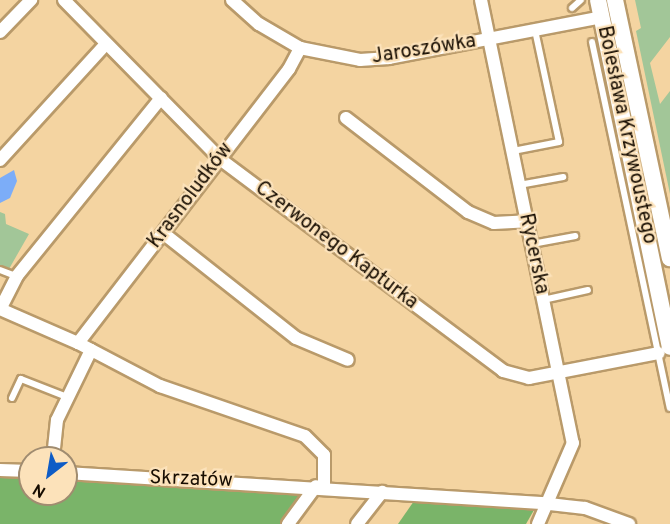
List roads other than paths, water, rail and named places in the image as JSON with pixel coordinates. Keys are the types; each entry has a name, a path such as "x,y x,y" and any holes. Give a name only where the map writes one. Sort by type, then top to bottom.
{"main road":[{"name":"Bolesława Krzywoustego","path":"615,0 670,258"},
{"name":"Bolesława Krzywoustego","path":"599,8 662,273 664,350"}],"street":[{"path":"0,32 31,0"},
{"name":"Czerwonego Kapturka","path":"64,0 220,159 503,371 521,378 558,374 664,350"},
{"name":"Jaroszówka","path":"232,0 259,24 300,48 341,58 389,58 488,40 535,30 599,8"},
{"name":"Rycerska","path":"481,0 573,444 548,504"},
{"path":"0,160 106,44"},
{"name":"Krasnoludków","path":"78,343 289,69 300,48"},
{"path":"161,98 17,276 0,309 78,343 160,386 305,436 324,455 320,487 288,524"},
{"path":"346,118 468,212 494,224 527,221"},
{"path":"163,233 296,338 348,360"},
{"path":"54,446 57,420 91,350"},
{"path":"0,470 18,471"},
{"name":"Skrzatów","path":"78,474 320,487 548,504 585,508 629,524"},
{"path":"357,524 382,492"},
{"path":"538,524 548,504"}],"lane":[{"path":"572,8 581,0"},
{"path":"512,151 559,142 535,30"},
{"path":"592,42 664,350 670,408"},
{"path":"519,185 563,177"},
{"path":"532,244 575,236"},
{"path":"0,270 17,276"},
{"path":"543,300 588,290"},
{"path":"12,398 21,379 67,397"}],"water":[{"path":"14,170 17,181 10,198 0,203 0,178"}]}
